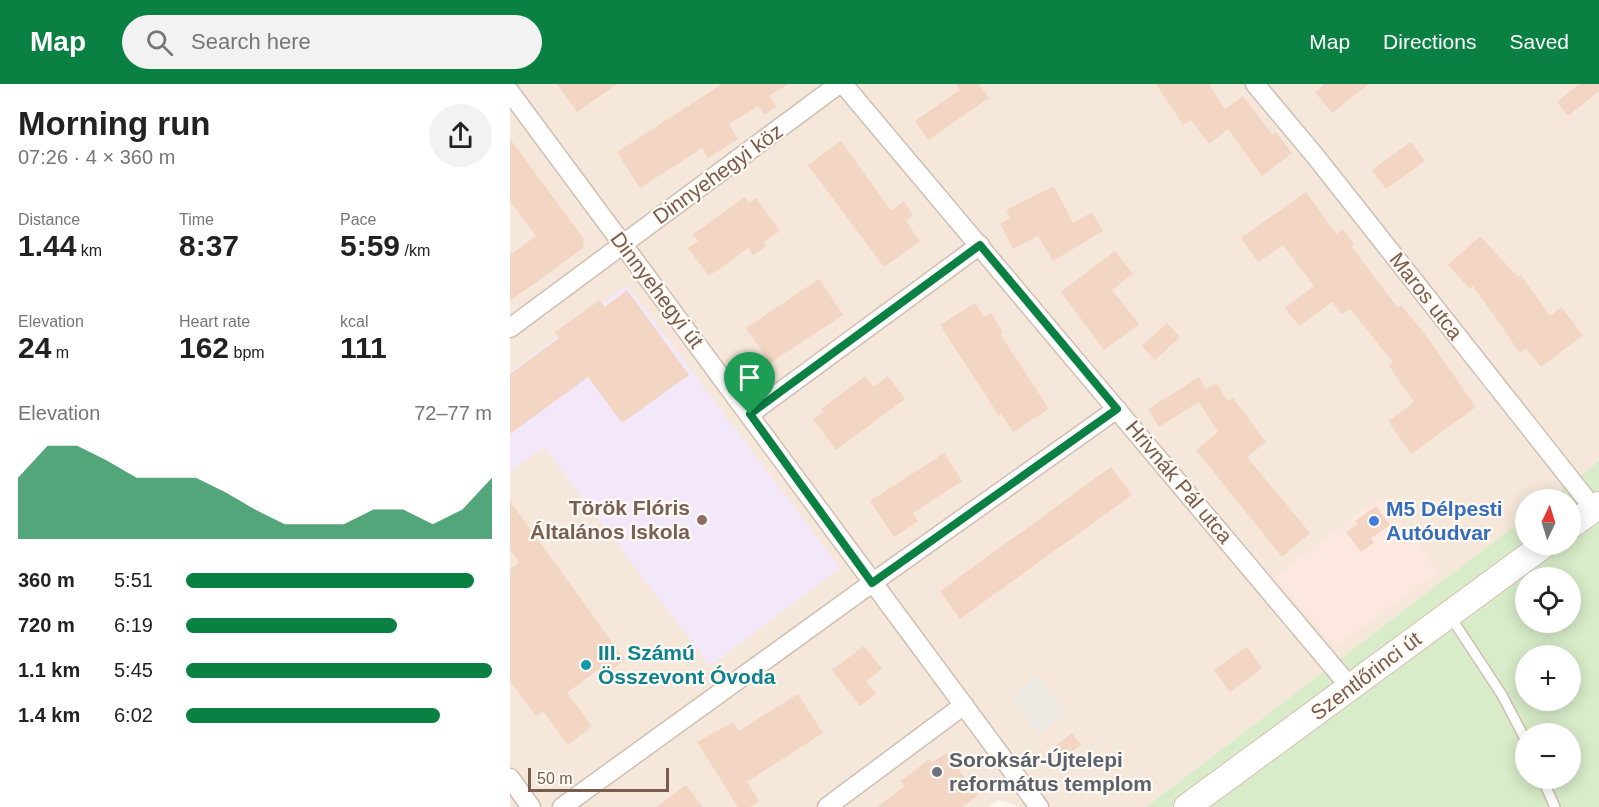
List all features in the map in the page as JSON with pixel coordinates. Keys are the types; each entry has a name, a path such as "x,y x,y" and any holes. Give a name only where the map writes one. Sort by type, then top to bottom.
{"main road":[{"path":"1581,518 1596,507"},
{"name":"Szentlőrinci út","path":"1187,807 1352,688 1530,555"}],"street":[{"name":"Dinnyehegyi köz","path":"510,328 841,84"},
{"name":"Hrivnák Pál utca","path":"841,84 980,245 1352,688"},
{"name":"Maros utca","path":"1255,84 1317,157 1596,507"},
{"name":"Dinnyehegyi út","path":"510,92 1039,807"},
{"path":"750,414 980,245"},
{"path":"562,807 1117,409"},
{"path":"827,807 964,705"},
{"path":"510,778 531,807"}],"lane":[{"path":"1449,614 1502,695 1517,723"},
{"path":"1547,789 1555,807"}],"shaded area":[{"path":"510,84 1599,84 1599,461 1563,489 1515,489 1515,526 1146,807 1020,807 998,800 989,807 510,807"},
{"name":"Török Flóris Általános Iskola","path":"627,285 840,568 710,666 544,447 510,472 510,372"},
{"path":"1381,496 1438,572 1335,647 1275,577"},
{"path":"1038,675 1067,713 1038,735 1010,696"}],"green space":[{"path":"1599,461 1599,807 1146,807 1515,526 1515,555 1581,555 1581,489 1563,489"}],"building":[{"path":"557,84 617,84 577,112"},
{"path":"722,84 788,84 769,96 776,107 764,115 758,106 729,124 738,139 708,158 702,148 640,188 617,152"},
{"path":"956,84 979,84 989,98 928,140 915,121 960,90"},
{"path":"1156,84 1209,84 1225,109 1243,96 1272,134 1276,132 1292,153 1262,176 1228,129 1209,144 1191,120 1183,125"},
{"path":"1325,84 1369,84 1332,113 1315,92"},
{"path":"1579,84 1599,84 1599,91 1568,116 1557,102"},
{"path":"510,139 584,239 583,248 510,301 510,255 536,236 510,201"},
{"path":"841,141 891,211 904,201 913,215 906,221 920,241 884,267 808,165"},
{"path":"1411,142 1425,161 1386,189 1372,170"},
{"path":"1054,186 1073,223 1092,212 1103,231 1053,261 1038,236 1013,249 1000,224 1010,218 1006,210"},
{"path":"1306,192 1336,234 1343,229 1354,245 1352,247 1398,308 1401,305 1424,333 1476,407 1411,454 1388,421 1414,402 1389,366 1393,362 1350,309 1342,314 1332,302 1299,326 1285,308 1314,286 1283,245 1258,262 1241,238"},
{"path":"745,197 749,203 756,198 780,231 764,242 766,246 753,255 748,248 709,276 688,248 698,241 693,234"},
{"path":"1480,236 1518,277 1521,275 1550,316 1561,307 1583,335 1541,367 1526,348 1520,353 1473,286 1470,289 1448,265"},
{"path":"1115,251 1133,274 1112,290 1139,324 1104,350 1061,292"},
{"path":"819,279 843,315 770,363 746,328"},
{"path":"627,290 689,375 622,423 588,377 510,434 510,374 559,338 555,332 600,300 605,307"},
{"path":"975,303 984,317 991,313 1003,332 1000,334 1049,409 1013,432 1001,414 999,416 940,325"},
{"path":"1167,323 1180,337 1155,360 1142,346"},
{"path":"865,376 874,387 888,376 905,399 836,450 813,419 824,412 821,409"},
{"path":"1199,377 1206,389 1216,383 1228,401 1233,398 1266,442 1247,457 1310,533 1282,557 1196,450 1218,432 1199,402 1159,427 1148,409"},
{"path":"944,453 962,481 913,513 918,521 894,537 870,501"},
{"path":"1111,467 1132,495 960,619 940,591"},
{"path":"510,501 625,660 604,675 599,669 567,693 592,726 568,745 543,711 536,716 510,681 510,569 519,562 510,550"},
{"path":"1376,506 1390,525 1371,538 1374,543 1361,552 1346,532 1358,524 1355,521"},
{"path":"864,646 882,669 866,681 876,694 860,706 832,670"},
{"path":"1247,647 1262,668 1230,692 1214,670"},
{"path":"798,694 823,733 747,782 759,801 750,807 738,807 697,742 733,722 739,731"},
{"path":"1072,733 1081,745 1063,758 1054,747"},
{"name":"Soroksár-Újtelepi református templom","path":"946,753 978,795 962,807 877,807 905,786 901,781 929,759 932,763"},
{"path":"686,785 703,807 656,807"}],"place":[{"name":"Török Flóris Általános Iskola","path":"702,520"},
{"name":"M5 Délpesti Autóudvar","path":"1374,521"},
{"name":"III. Számú Összevont Óvoda","path":"586,665"},
{"name":"Soroksár-Újtelepi református templom","path":"937,772"}],"route":[{"path":"980,245 1117,409 872,583 750,414 980,245"}]}
